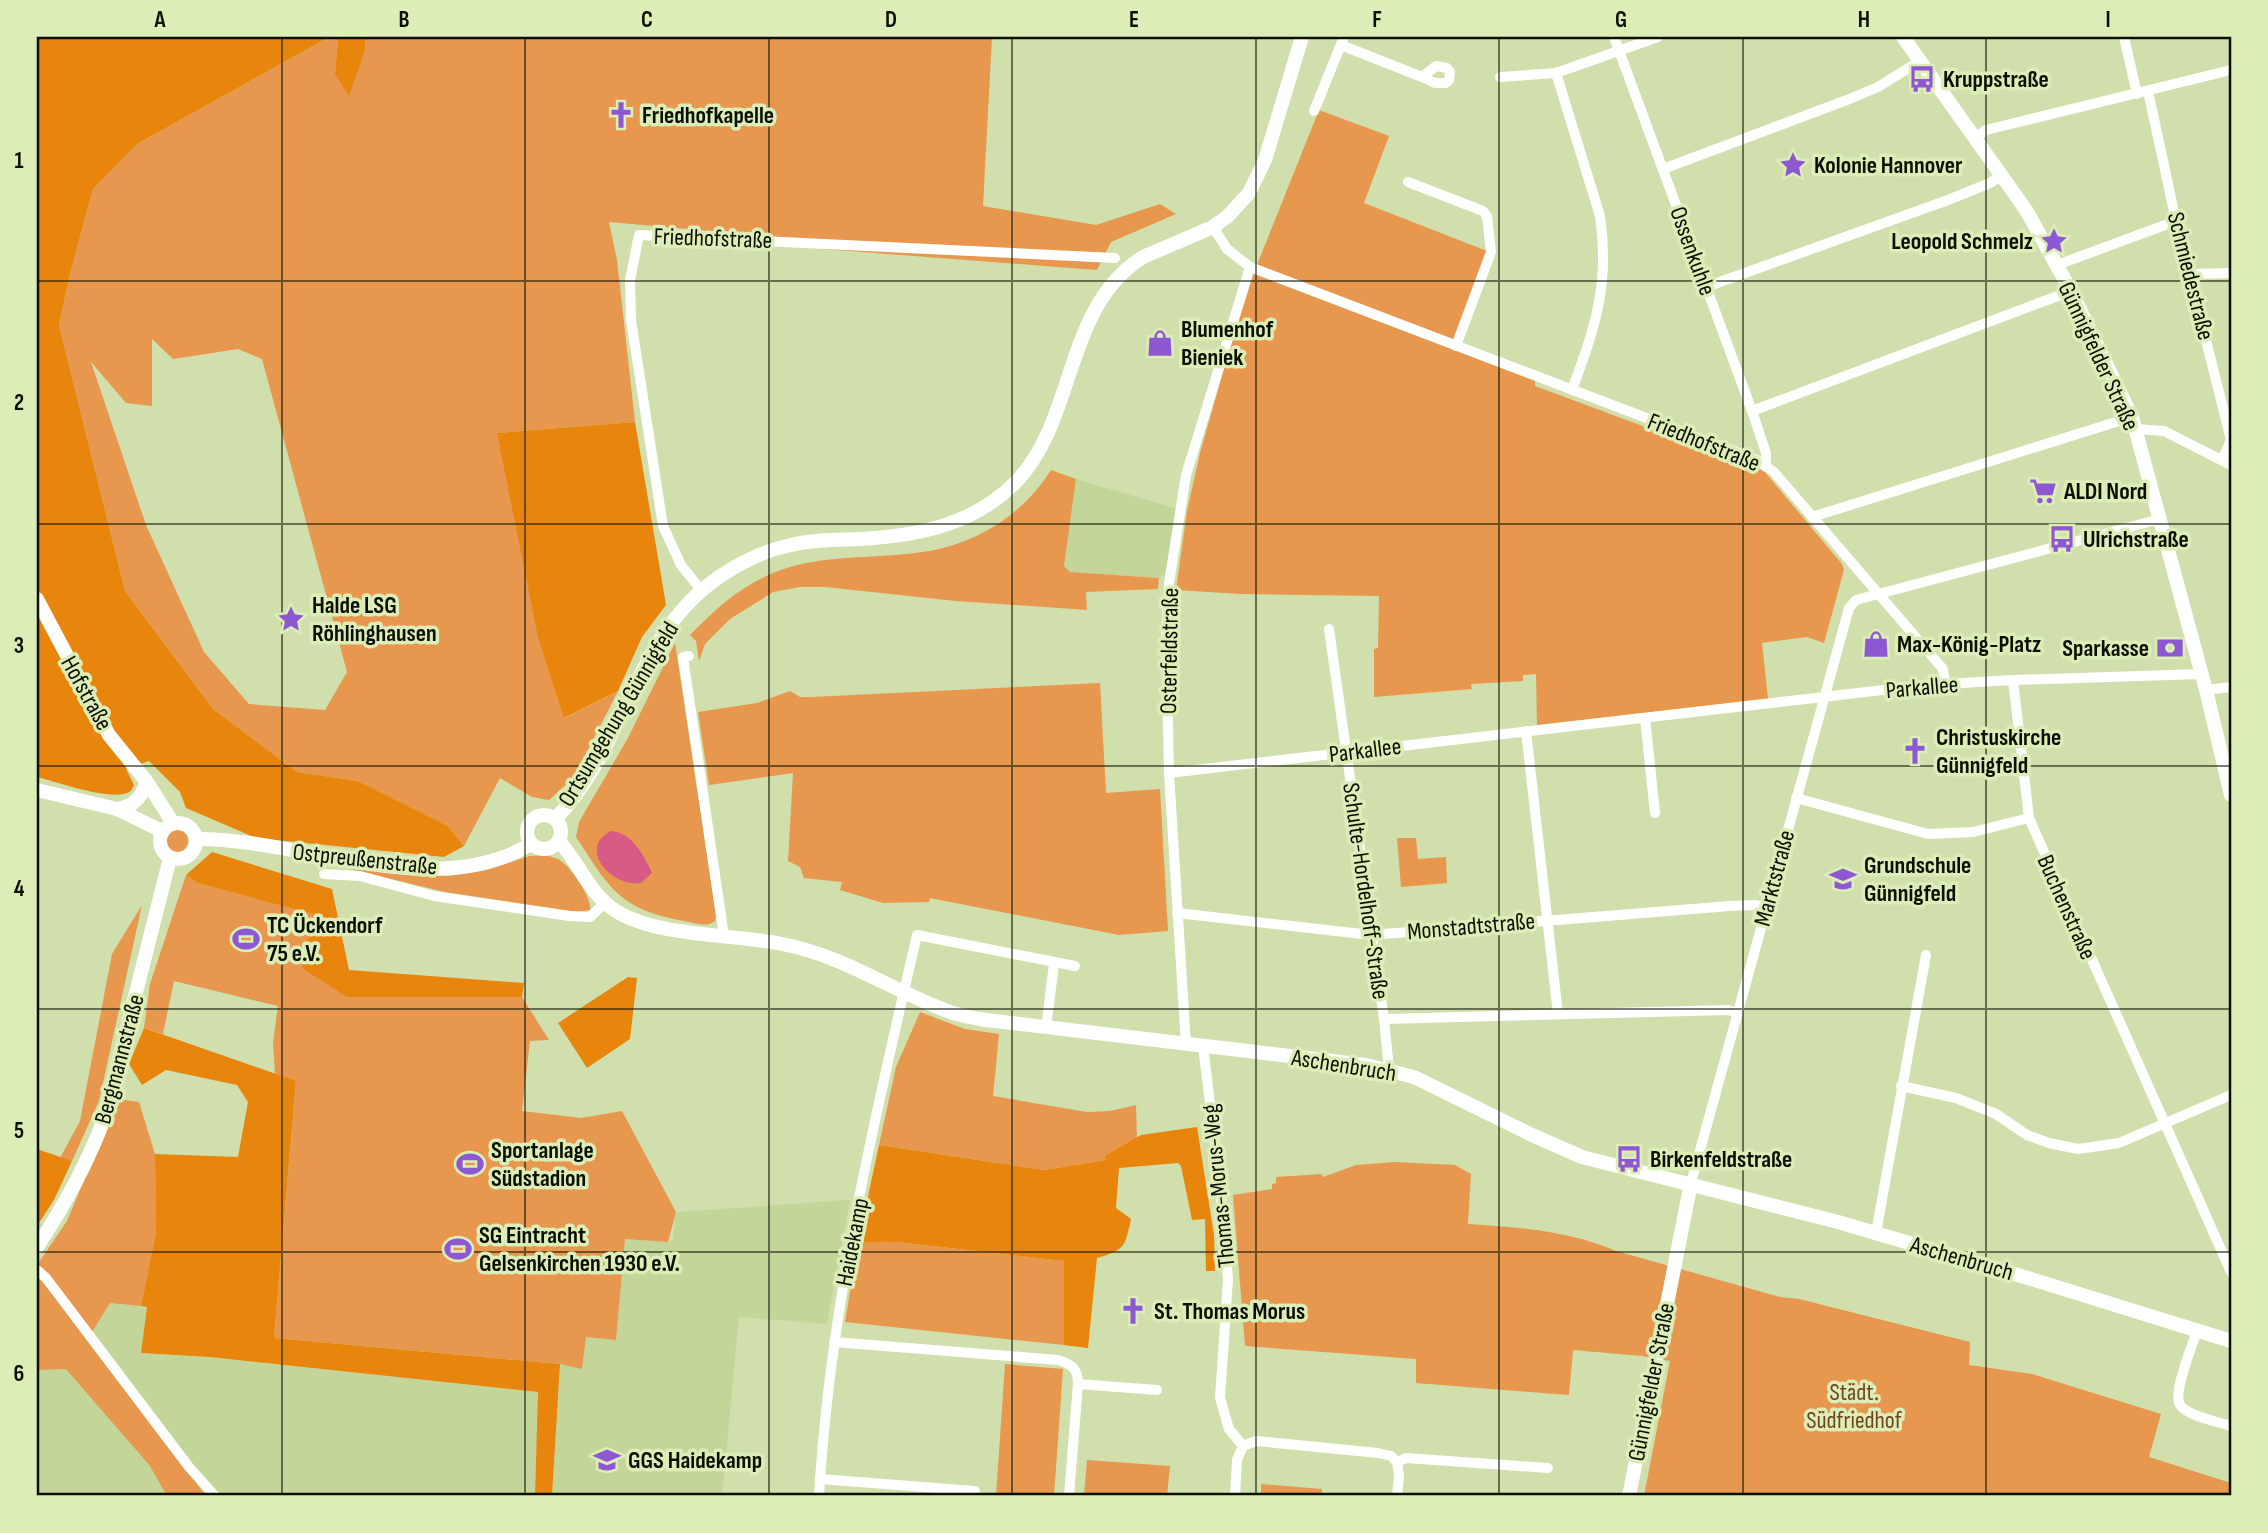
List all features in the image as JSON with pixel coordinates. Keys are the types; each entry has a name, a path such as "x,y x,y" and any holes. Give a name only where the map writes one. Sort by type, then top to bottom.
{"street":[{"name":"Ortsumgehung Günnigfeld","path":"555,819 590,772 661,637 681,608 701,590 743,563 792,544 929,531 975,514 1016,482 1045,436 1087,325 1109,287 1143,257 1213,227 1240,203 1258,179 1302,37"},
{"name":"Ossenkuhle","path":"1614,37 1752,411 1766,453 1766,467"},
{"path":"1500,77 1556,73 1658,37"},
{"name":"Günnigfelder Straße","path":"1903,37 2026,210 2071,292 2134,423 2206,690 2231,795"},
{"name":"Schmiedestraße","path":"2124,37 2142,92 2231,440 2227,462"},
{"path":"1314,111 1343,41 1422,78"},
{"path":"1663,169 1878,87 1920,61"},
{"path":"1975,138 1986,130 2231,70"},
{"path":"1556,73 1600,216 1603,240 1600,302 1594,328 1572,390"},
{"path":"1706,287 1948,200 1990,183 2002,175"},
{"path":"1408,182 1483,211 1487,216 1491,252 1456,345"},
{"path":"2057,265 2176,221"},
{"name":"Friedhofstraße","path":"1213,227 1227,248 1250,267 1758,460 1774,472 1943,669 1945,684"},
{"name":"Friedhofstraße","path":"701,590 681,565 663,526 631,320 630,280 639,234 1115,258"},
{"name":"Osterfeldstraße","path":"1186,1045 1169,773 1166,634 1169,583 1186,475 1250,267"},
{"path":"2190,274 2231,273"},
{"path":"1752,411 2071,292"},
{"path":"1812,517 2134,423 2164,431 2227,462"},
{"path":"1880,594 2160,519"},
{"name":"Marktstraße","path":"1691,1183 1849,608 1857,600 1880,594"},
{"name":"Hofstraße","path":"37,599 109,735 146,782 167,827"},
{"name":"Schulte-Hordelhoff-Straße","path":"1329,629 1384,1019 1388,1069"},
{"path":"689,656 683,657 724,936"},
{"name":"Parkallee","path":"1169,773 1945,684 2201,674"},
{"name":"Buchenstraße","path":"2013,680 2029,818 2231,1272"},
{"path":"2206,690 2231,687"},
{"path":"1644,718 1655,813"},
{"path":"1526,731 1558,1014"},
{"path":"117,809 130,807 142,793 146,782"},
{"path":"37,790 117,809 167,827"},
{"path":"1796,798 1928,834 1973,832 2029,818"},
{"path":"544,815 555,819 561,832 559,841 545,849 531,844 527,828 533,819 544,815"},
{"path":"179,822 190,828 196,839 194,849 186,857 170,858 161,849 159,837 167,827 179,822"},
{"name":"Ostpreußenstraße","path":"196,839 226,839 378,864 444,868 483,863 531,844"},
{"path":"559,841 606,903 623,915 658,926 782,944 828,955 956,1014 1186,1045"},
{"name":"Bergmannstraße","path":"37,1247 68,1200 91,1154 104,1119 170,858"},
{"name":"Ostpreußenstraße","path":"324,874 360,876 453,899 569,916 590,917 606,903"},
{"name":"Monstadtstraße","path":"1177,913 1371,935 1730,906 1756,905 1766,908"},
{"path":"904,991 917,935 1075,966"},
{"path":"1877,1233 1926,955"},
{"path":"1046,1028 1054,964"},
{"name":"Haidekamp","path":"818,1496 828,1387 846,1265 904,991"},
{"path":"1384,1019 1728,1010 1738,1013"},
{"name":"Aschenbruch","path":"1186,1045 1388,1069 1437,1087 1565,1151 1877,1233 2231,1341"},
{"name":"Thomas-Morus-Weg","path":"1203,1046 1228,1279 1220,1398 1229,1429 1243,1446"},
{"path":"1901,1086 1956,1098 1996,1114 2027,1135 2070,1148 2119,1143 2231,1096"},
{"name":"Günnigfelder Straße","path":"1629,1496 1691,1183"},
{"path":"37,1270 46,1278 189,1467 215,1496"},
{"path":"2197,1331 2177,1393 2180,1405 2189,1413 2231,1426"},
{"path":"834,1342 1058,1360 1075,1368 1078,1384 1069,1496"},
{"path":"1078,1384 1157,1390"},
{"path":"1235,1496 1237,1460 1243,1446 1256,1441 1378,1452 1391,1457 1397,1462 1398,1496"},
{"path":"1397,1462 1406,1458 1548,1468"},
{"path":"820,1479 975,1491"}],"shaded area":[{"path":"37,37 329,37 137,144 93,189 59,325 125,591 213,709 297,772 358,781 448,826 464,846 444,857 256,838 186,808 180,792 149,761 126,769 134,785 131,791 123,794 99,793 37,777"},
{"path":"338,37 366,37 365,50 349,96 335,74"},
{"path":"635,422 666,605 642,637 618,691 564,718 538,637 497,433"},
{"path":"1076,479 1177,509 1169,571 1159,578 1070,572 1064,566"},
{"path":"611,831 631,840 645,859 652,873 641,883 620,880 602,866 597,847 601,839"},
{"path":"212,852 332,889 349,970 524,983 522,997 347,997 302,968 313,914 197,883 186,875"},
{"path":"628,977 637,978 630,1039 587,1068 558,1023"},
{"path":"144,1028 296,1081 274,1338 560,1364 552,1496 535,1496 538,1392 210,1357 141,1353 147,1307 141,1306 156,1232 155,1154 238,1157 248,1102 237,1085 166,1070 142,1085 129,1064"},
{"path":"1197,1127 1214,1235 1215,1271 1206,1271 1205,1219 1192,1220 1181,1166 1178,1163 1119,1168 1116,1208 1131,1219 1122,1246 1097,1258 1088,1348 1064,1345 1064,1261 897,1242 858,1243 879,1145 1044,1170 1106,1160 1105,1156 1141,1135"},
{"path":"37,1149 72,1161 54,1200 37,1226"},
{"path":"850,1200 827,1324 739,1317 722,1496 552,1496 560,1364 582,1368 586,1337 616,1340 625,1239 668,1242 673,1240 676,1212"},
{"path":"110,1303 147,1307 141,1353 210,1357 539,1392 535,1496 37,1496 37,1370 66,1369"}],"green space":[{"path":"329,37 338,37 335,74 365,50 366,37 992,37 983,206 1096,225 1160,204 1176,214 1111,242 1097,270 823,249 822,241 609,222 617,260 635,422 497,433 565,718 618,691 574,777 549,800 532,797 500,778 464,846 448,826 358,781 297,772 213,709 125,591 59,325 93,189 137,144","holes":["152,339 173,359 238,349 262,359 347,672 325,710 249,704 204,652 146,525 91,362 126,403 152,406"]},
{"path":"1319,110 1389,136 1364,203 1487,251 1451,348 1535,380 1535,386 1764,471 1842,564 1844,570 1824,643 1807,637 1762,643 1768,699 1537,725 1536,674 1523,675 1523,681 1471,684 1472,689 1374,697 1374,649 1378,648 1379,596 1240,594 1176,590 1187,511 1200,453 1226,362 1253,275"},
{"path":"1051,470 1076,479 1064,566 1070,572 1159,578 1158,589 1086,592 1087,610 800,587 773,592 730,619 705,644 699,661 696,641 690,635 728,599 756,581 806,563 929,551 966,541 1014,512 1028,500"},
{"path":"675,643 716,915 715,921 705,925 662,916 630,903 608,883 576,837 579,822 628,738"},
{"path":"1100,683 1106,793 1160,789 1168,931 1119,935 930,898 929,902 883,903 840,890 842,882 804,878 800,867 788,861 793,773 709,785 698,712 757,703 790,691 800,697 811,697"},
{"path":"177,830 185,833 188,841 185,849 177,852 169,849 166,841 169,833"},
{"path":"1397,838 1416,838 1418,859 1446,857 1447,883 1401,887"},
{"path":"530,856 548,856 563,862 584,890 590,910 578,912 445,892 350,869 449,876 486,870"},
{"name":"Sportanlage Südstadion","path":"186,875 197,883 314,914 347,997 522,997 549,1040 530,1041 522,1111 581,1118 622,1111 676,1212 668,1242 625,1239 616,1340 586,1337 582,1369 560,1364 274,1338 296,1082 275,1074 273,1043 278,1006 174,981 163,1034 144,1028 150,984"},
{"path":"142,905 99,1101 72,1161 60,1158 80,1121 112,954"},
{"path":"920,1012 965,1029 999,1034 993,1096 1087,1112 1110,1111 1136,1105 1137,1139 1106,1156 1106,1160 1044,1170 879,1145 896,1067"},
{"path":"118,1099 139,1102 155,1154 156,1232 141,1306 110,1303 87,1340 206,1496 167,1496 150,1466 66,1369 37,1370 37,1265 67,1221"},
{"name":"Städt. Südfriedhof","path":"1395,1162 1455,1165 1471,1174 1468,1224 1562,1234 1780,1297 1799,1299 1970,1342 1969,1365 2032,1374 2161,1414 2149,1457 2231,1483 2231,1496 1644,1496 1670,1361 1573,1350 1569,1395 1416,1383 1416,1359 1245,1346 1233,1195 1272,1189 1276,1177 1321,1174 1323,1177 1356,1165"},
{"path":"897,1242 1065,1261 1064,1345 845,1322 858,1243"},
{"path":"1005,1364 1063,1369 1054,1496 996,1496"},
{"path":"1087,1460 1170,1466 1167,1496 1084,1496"},
{"path":"1261,1484 1322,1489 1322,1496 1261,1496"}],"place":[{"name":"Kruppstraße","path":"1922,79"},
{"name":"Friedhofkapelle","path":"621,115"},
{"name":"Kolonie Hannover","path":"1793,165"},
{"name":"Leopold Schmelz","path":"2054,241"},
{"name":"Blumenhof Bieniek","path":"1160,343"},
{"name":"ALDI Nord","path":"2043,491"},
{"name":"Ulrichstraße","path":"2062,539"},
{"name":"Halde LSG Röhlinghausen","path":"291,619"},
{"name":"Max-König-Platz","path":"1876,644"},
{"name":"Sparkasse","path":"2170,648"},
{"name":"Christuskirche Günnigfeld","path":"1915,751"},
{"name":"Grundschule Günnigfeld","path":"1843,879"},
{"name":"TC Ückendorf 75 e.V.","path":"246,939"},
{"name":"Birkenfeldstraße","path":"1629,1159"},
{"name":"Sportanlage Südstadion","path":"470,1164"},
{"name":"SG Eintracht Gelsenkirchen 1930 e.V.","path":"458,1249"},
{"name":"St. Thomas Morus","path":"1133,1311"},
{"name":"GGS Haidekamp","path":"607,1460"}]}
